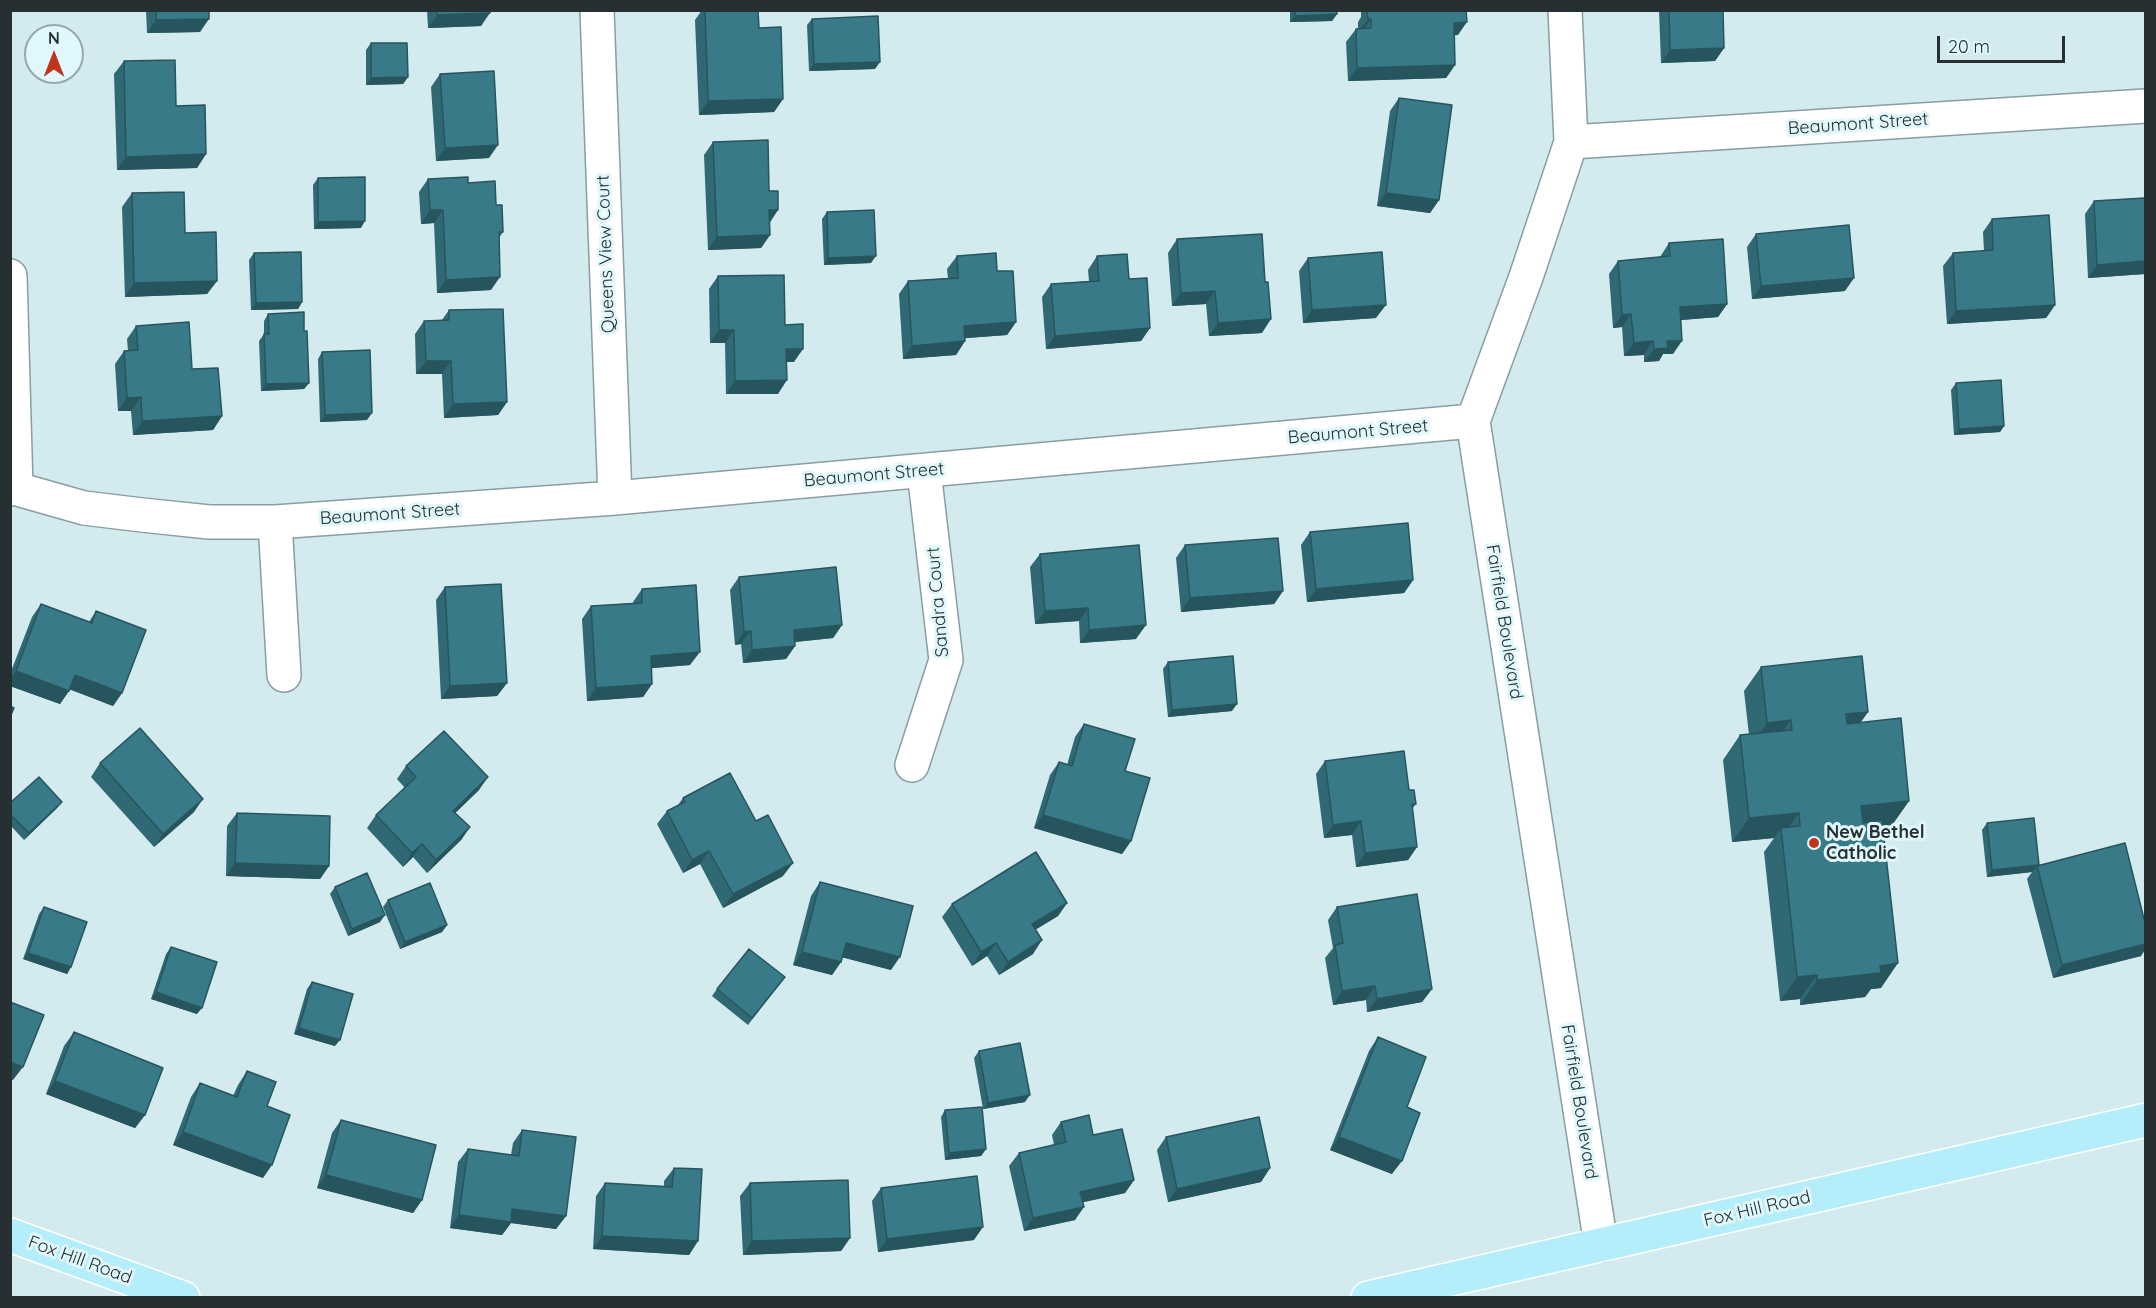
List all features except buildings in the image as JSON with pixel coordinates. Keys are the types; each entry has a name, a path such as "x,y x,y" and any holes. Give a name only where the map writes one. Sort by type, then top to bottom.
{"main road":[{"name":"Fox Hill Road","path":"1368,1298 2145,1120"},
{"name":"Fox Hill Road","path":"10,1235 183,1298"}],"street":[{"name":"Queens View Court","path":"597,10 615,498"},
{"name":"Fairfield Boulevard","path":"1565,10 1570,142 1526,277 1473,421 1601,1245"},
{"name":"Beaumont Street","path":"1570,142 2145,106"},
{"path":"10,276 13,488"},
{"name":"Beaumont Street","path":"13,488 84,507 142,515 209,522 275,522 615,498 1473,421"},
{"name":"Sandra Court","path":"912,765 946,660 924,471"},
{"path":"275,522 284,675"}],"place":[{"name":"New Bethel Catholic","path":"1814,843"}]}
